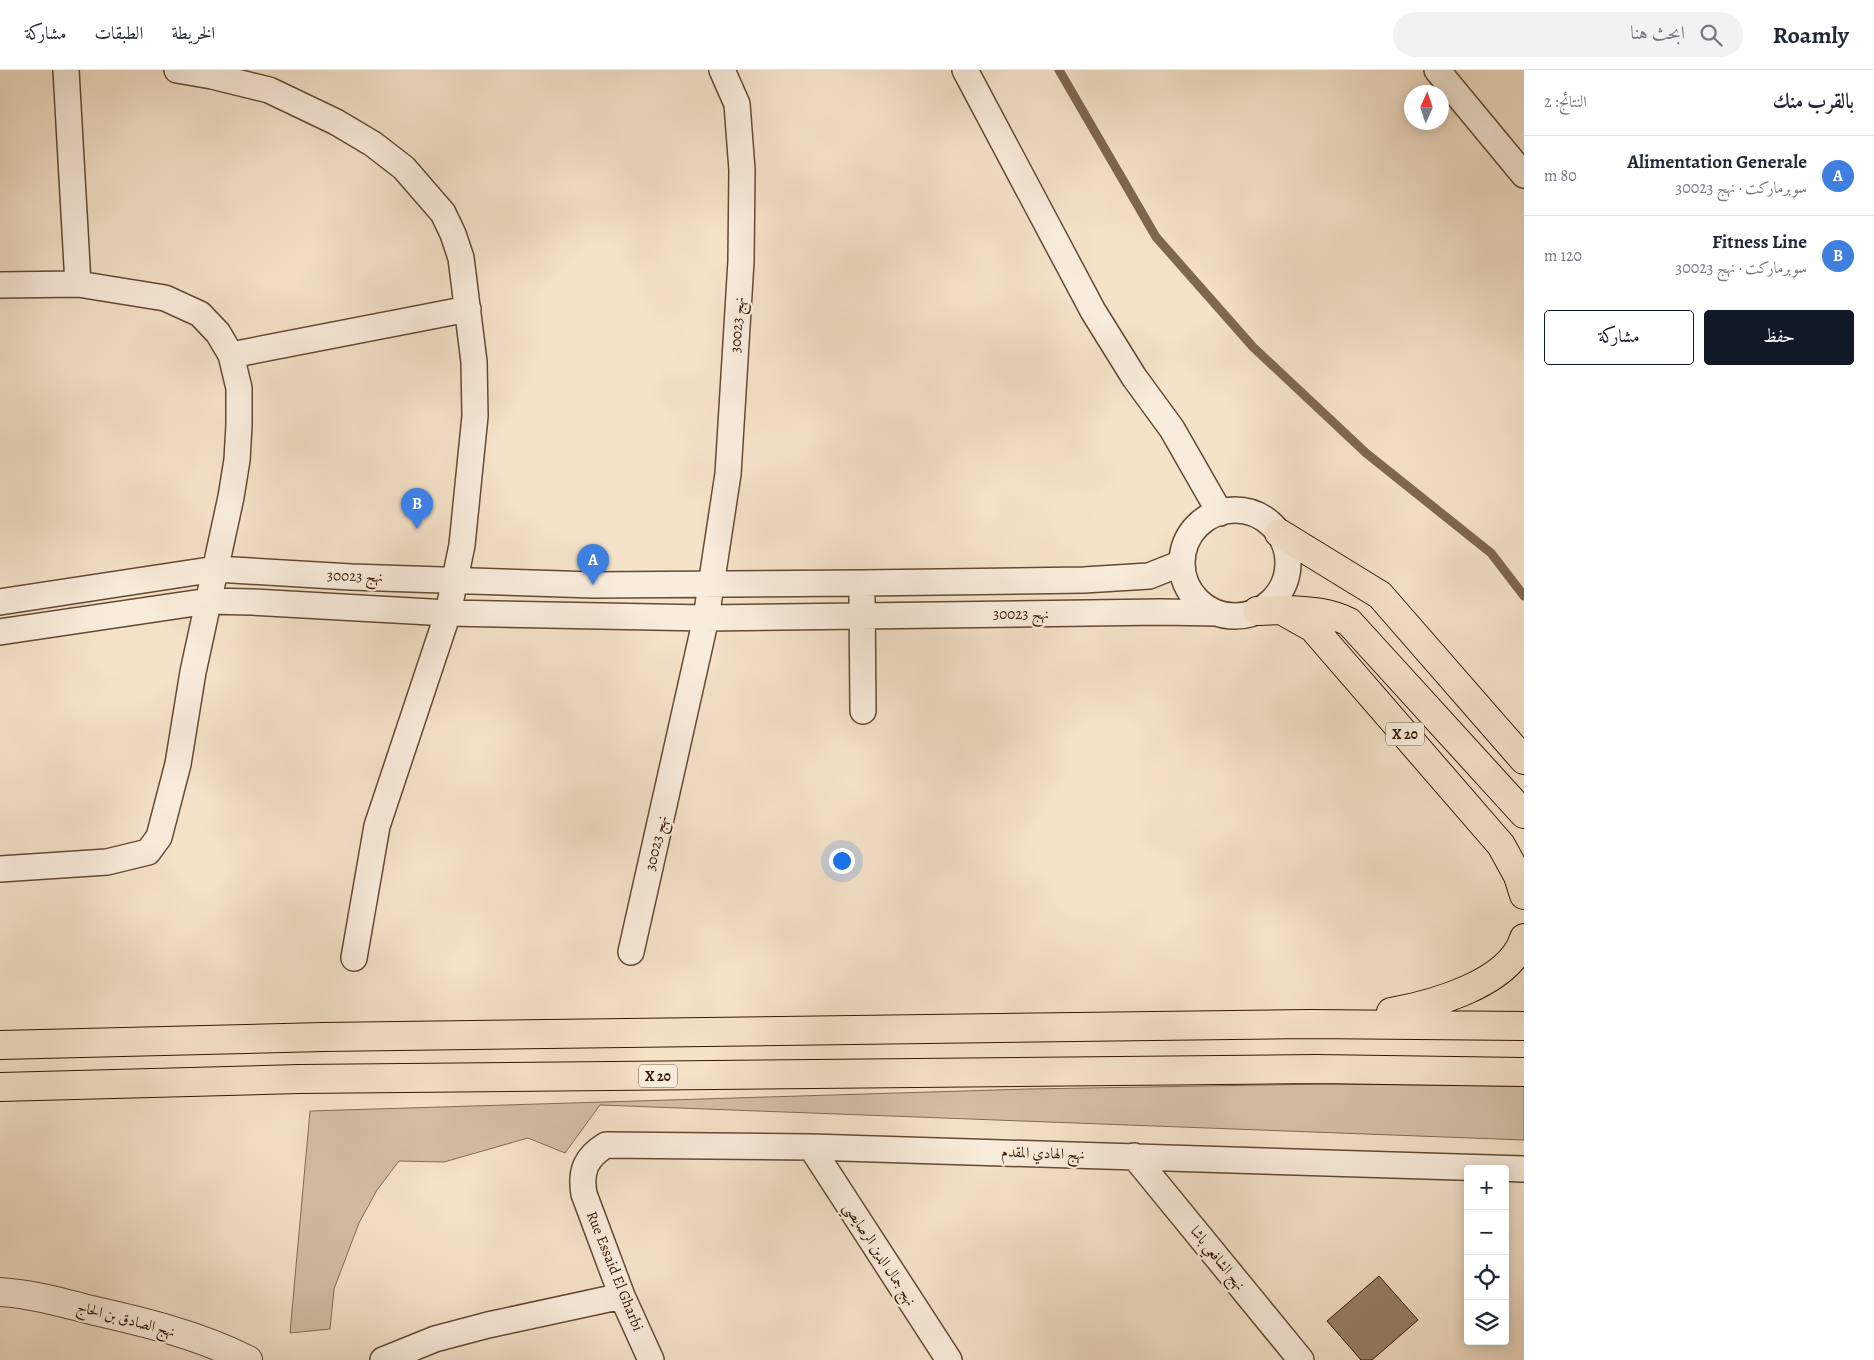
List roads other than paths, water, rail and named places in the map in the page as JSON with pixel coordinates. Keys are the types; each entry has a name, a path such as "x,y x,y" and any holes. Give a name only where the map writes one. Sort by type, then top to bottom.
{"highway":[{"path":"1279,533 1380,595 1524,760"},
{"path":"1269,610 1323,612 1349,622 1524,814"},
{"name":"X 20","path":"1269,610 1312,628 1501,845 1518,876 1524,895"},
{"path":"1501,845 1524,875"},
{"path":"1310,1024 1423,1007 1465,992 1493,975 1512,958 1524,938"},
{"path":"0,1045 313,1037 1310,1024 1524,1026"},
{"name":"X 20","path":"0,1087 89,1083 379,1078 1316,1069 1524,1072"}],"street":[{"path":"66,70 78,284"},
{"path":"177,70 212,76 269,90 336,122 373,144 404,168 443,213 461,258 474,362 475,416 462,545 448,614 377,826 354,958"},
{"name":"نهج 30023","path":"631,952 706,618 728,474 741,260 742,170 736,104 722,70"},
{"path":"965,70 1093,311 1134,377 1172,429 1220,513"},
{"path":"1437,70 1524,176"},
{"path":"0,285 78,284 165,298 200,314 218,334 231,355 239,388 237,460 216,569 193,672 178,764 159,837 148,852 106,862 0,869"},
{"path":"231,355 468,309"},
{"path":"1238,510 1256,515 1279,533 1287,556 1287,572 1282,588 1271,602 1269,610 1244,616 1217,613 1203,606 1192,594 1184,579 1182,563 1184,547 1192,532 1204,520 1220,513 1238,510"},
{"name":"نهج 30023","path":"0,602 216,569 351,577 594,584 862,583 1075,580 1149,576 1182,563"},
{"path":"862,583 863,711"},
{"name":"نهج 30023","path":"0,632 209,601 261,602 448,614 706,618 1161,612 1217,613"},
{"name":"نهج الهادي المقدم","path":"582,1180 585,1164 593,1152 606,1145 811,1147 1524,1169"},
{"name":"نهج جمال الدين الرصايصي","path":"811,1147 950,1360"},
{"name":"نهج الشافعي باشا","path":"1134,1156 1301,1360"},
{"name":"Rue Essaid El Gharbi","path":"582,1180 584,1194 622,1296 652,1360"},
{"name":"نهج الصادق بن الحاج","path":"0,1292 24,1294 131,1319 216,1344 248,1360"},
{"path":"383,1360 435,1340 470,1330 622,1296"}],"waterway":[{"path":"1059,70 1156,237 1253,347 1366,453 1491,553 1524,596"}],"place":[{"name":"Fitness Line","path":"417,529"},
{"name":"Alimentation Generale","path":"593,585"}]}
